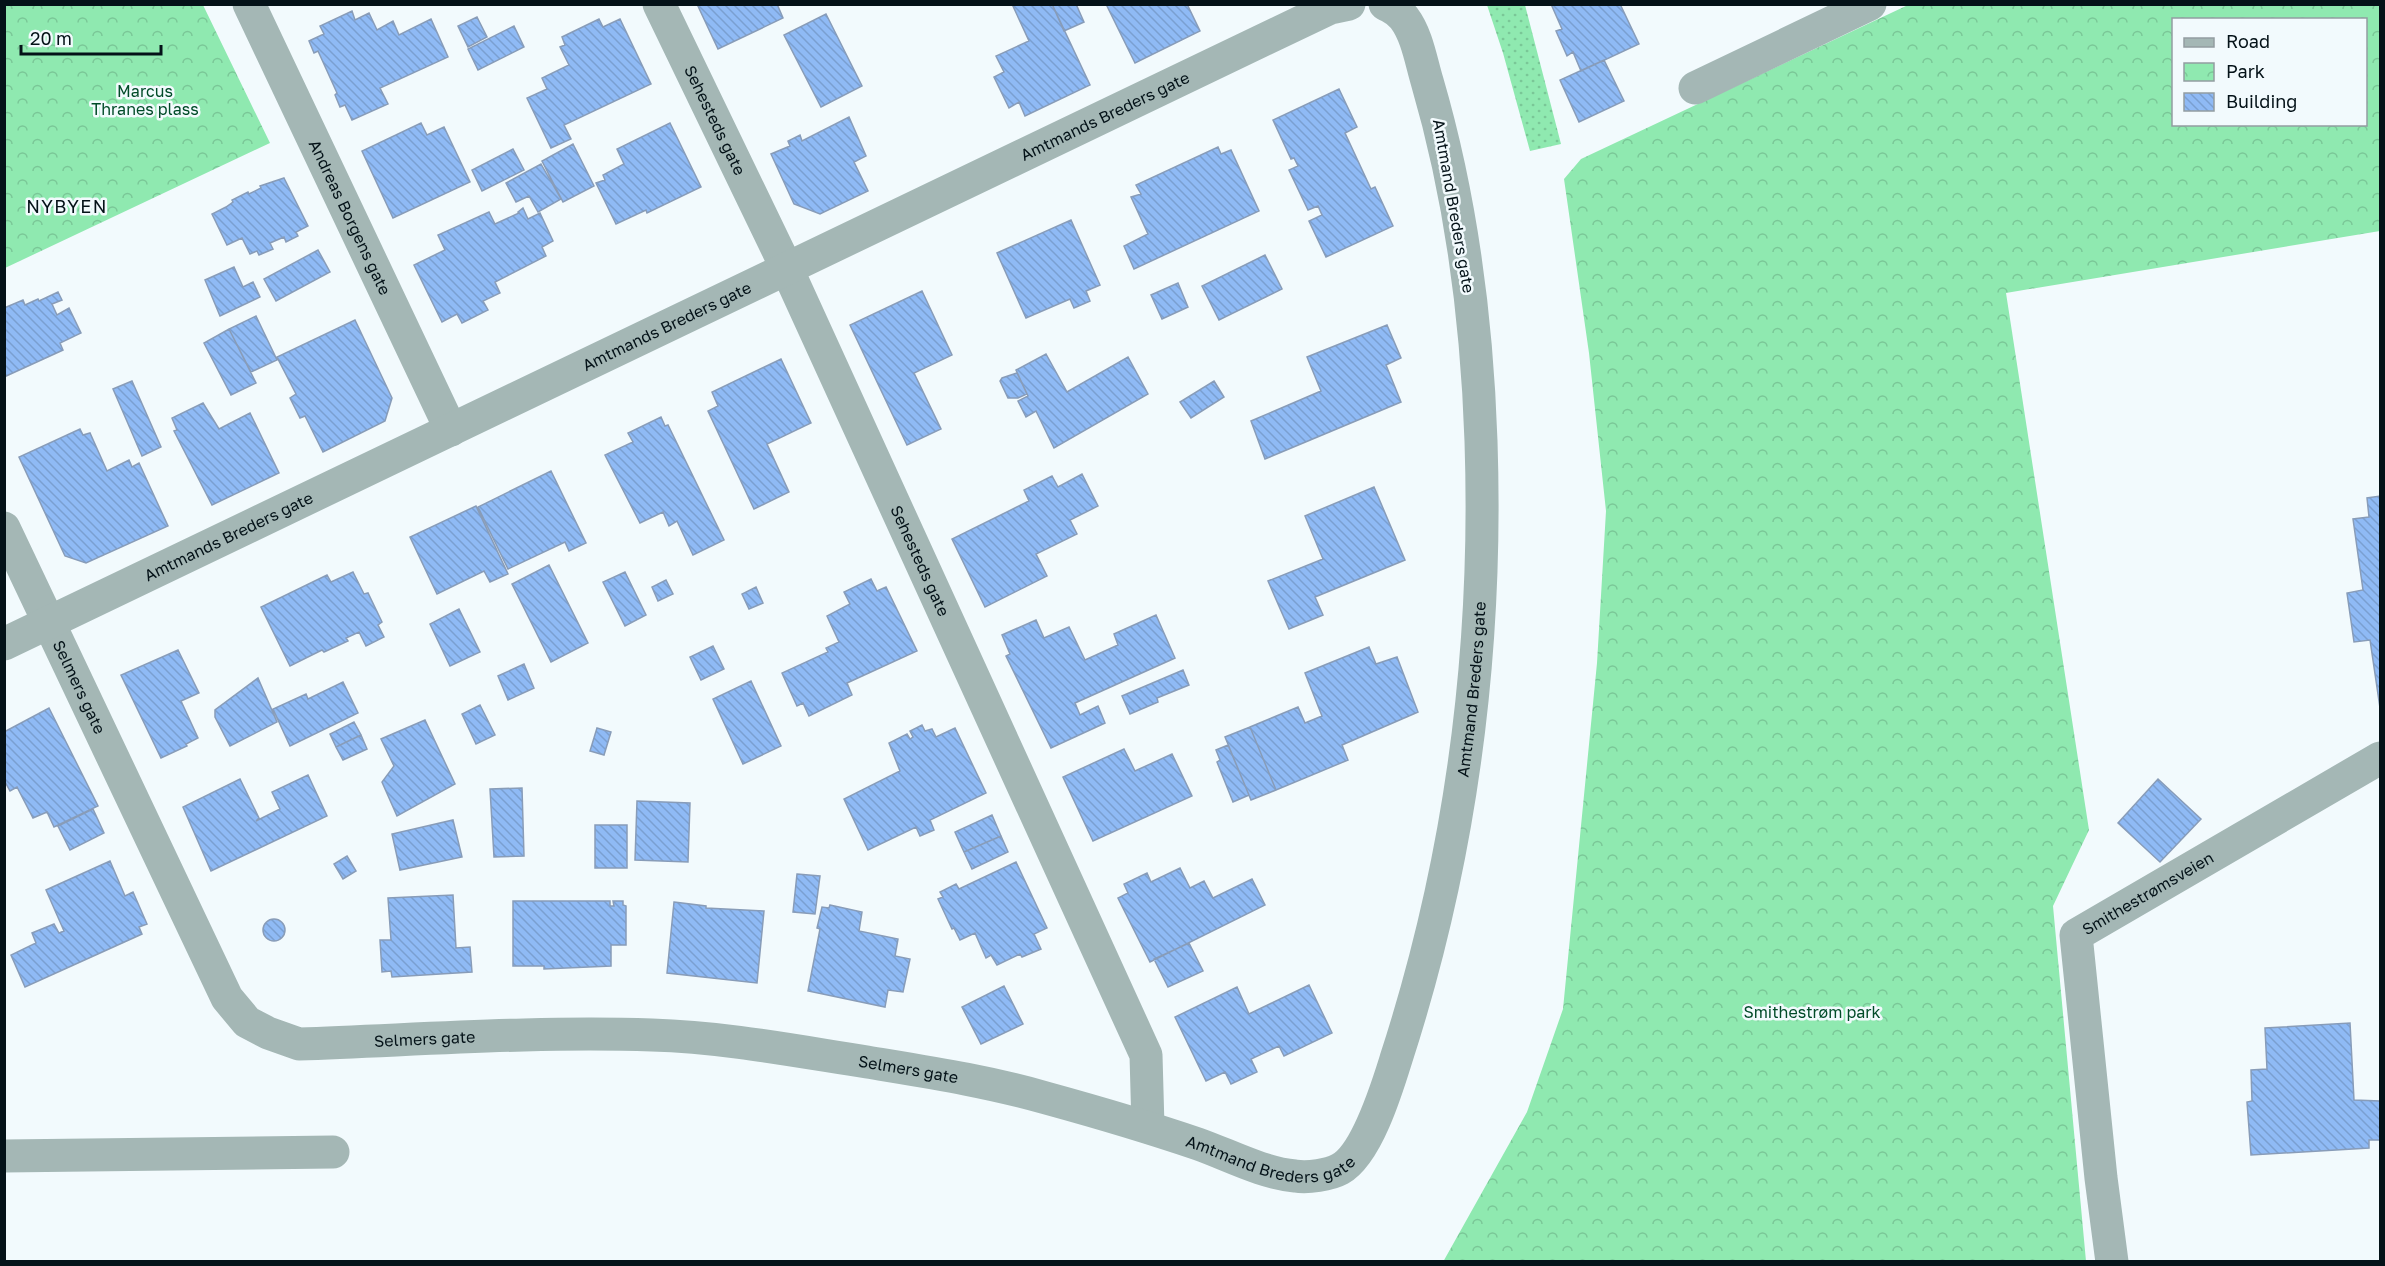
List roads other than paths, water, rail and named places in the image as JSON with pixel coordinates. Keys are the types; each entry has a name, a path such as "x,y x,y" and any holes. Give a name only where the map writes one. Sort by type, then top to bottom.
{"street":[{"name":"Andreas Borgens gate","path":"249,4 451,430"},
{"name":"Sehesteds gate","path":"659,4 787,268 1146,1054 1148,1127"},
{"name":"Amtmand Breders gate","path":"1148,1127 1270,1171 1300,1177 1341,1169 1359,1150 1383,1098 1417,996 1441,902 1460,802 1473,703 1481,594 1481,437 1473,310 1439,123 1414,38 1404,18 1394,8 1385,4"},
{"path":"1695,88 1870,4"},
{"name":"Amtmands Breders gate","path":"4,644 1339,6"},
{"name":"Selmers gate","path":"4,528 227,998 247,1022 268,1033 299,1044 502,1036 656,1035 780,1048 961,1078 1036,1095 1148,1127"},
{"name":"Smithestrømsveien","path":"2112,1262 2076,935 2380,758"},
{"path":"4,1156 333,1152"}],"district":[{"name":"NYBYEN","path":"67,206"}],"park label":[{"name":"Marcus Thranes plass","path":"145,100"},
{"name":"Smithestrøm park","path":"1812,1012"}]}
